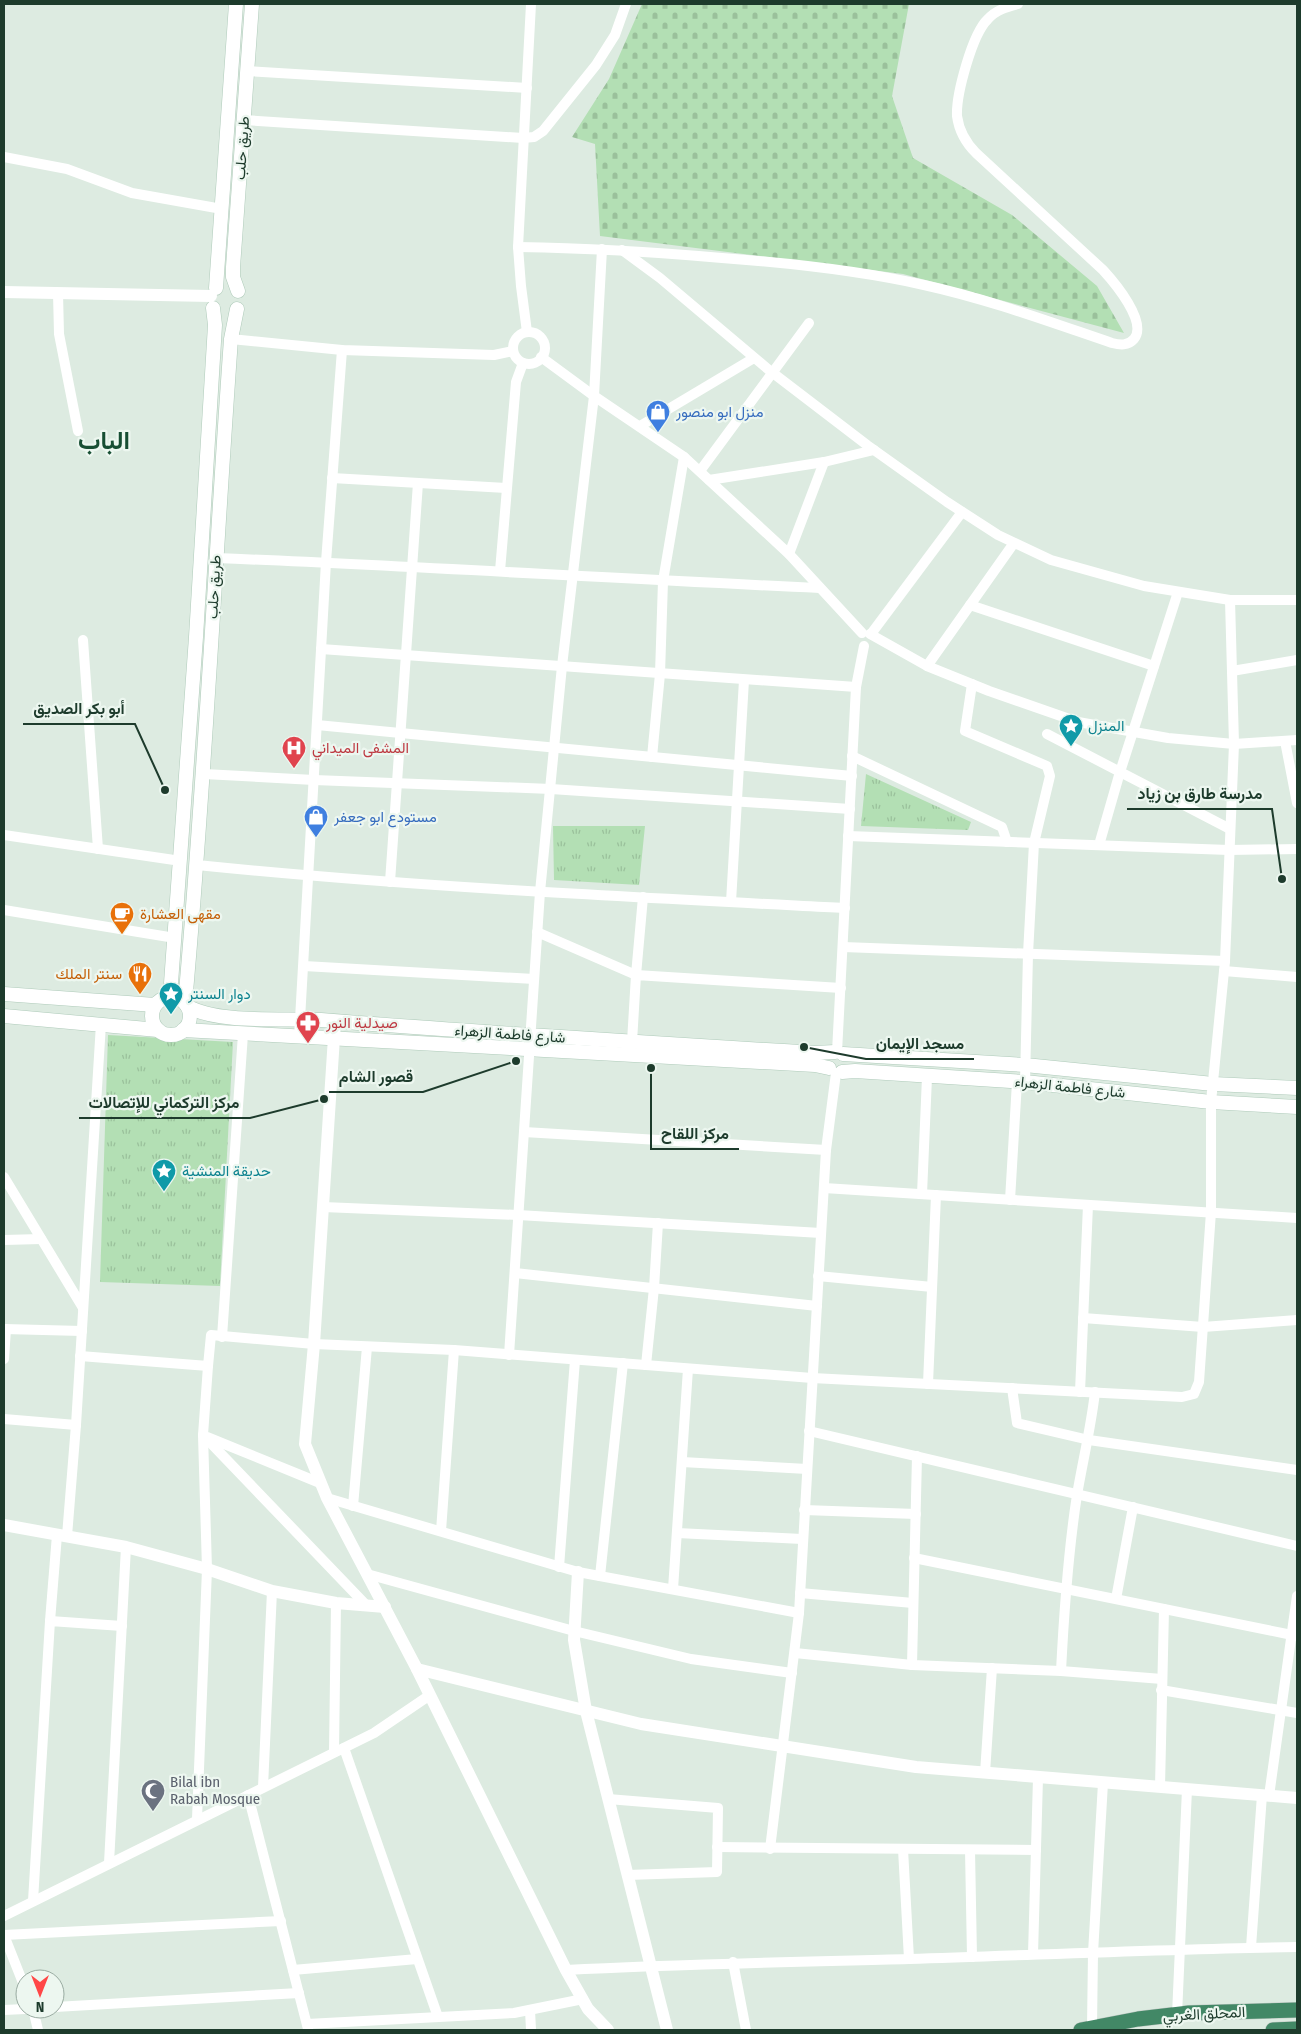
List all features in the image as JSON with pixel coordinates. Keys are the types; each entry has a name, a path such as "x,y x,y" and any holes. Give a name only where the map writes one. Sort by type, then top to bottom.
{"highway":[{"name":"المحلق الغربي","path":"1087,2029 1177,2015 1297,2010"},
{"path":"1272,2030 1297,2029"}],"main road":[{"path":"170,996 176,938 215,329 214,297 236,4"},
{"name":"طريق حلب","path":"238,291 232,272 252,4"},
{"path":"227,285 234,287 238,291 240,302 237,309 225,314 214,297 227,285"},
{"name":"طريق حلب","path":"186,1004 204,774 231,339 237,309"},
{"path":"4,994 155,1005"},
{"path":"4,1016 158,1030 171,1034 183,1030 189,1021 189,1010 186,1004 176,997 170,996 161,999 152,1010 152,1021 158,1030"},
{"name":"شارع فاطمة الزهراء","path":"186,1004 195,1010 214,1016 301,1019 632,1042 1025,1065 1213,1084 1297,1088"},
{"name":"شارع فاطمة الزهراء","path":"183,1030 815,1065 835,1071 1021,1082 1211,1102 1297,1107"},
{"path":"835,1071 846,1068 848,1062 839,1053"}],"street":[{"path":"527,332 518,247 531,4"},
{"path":"244,120 523,138 534,137 543,131 596,65 615,35 626,4"},
{"path":"518,247 621,250 801,264 890,278 994,304 1112,343 1129,343 1136,336 1136,324 1129,306 1118,287 1103,270 976,153 966,141 960,128 957,118 958,98 978,31 993,14 1018,4"},
{"path":"246,71 527,88"},
{"path":"4,157 67,169 132,193 222,209"},
{"path":"509,1355 540,892 562,666 594,396 602,249"},
{"path":"621,250 660,278 754,358 874,450 998,535 1052,560 1144,586 1230,600 1297,600"},
{"path":"4,292 214,297"},
{"path":"58,293 59,334 78,431"},
{"path":"700,471 809,323"},
{"path":"527,332 537,334 543,342 544,352 542,357 533,363 523,363 515,356 513,351 514,341 518,336 527,332"},
{"path":"231,339 342,350 494,355 513,351"},
{"path":"300,1037 326,562 342,350"},
{"path":"542,357 594,396 684,457 788,554 820,588 872,637 872,642 869,646 864,646 856,687 840,988 839,1053"},
{"path":"640,426 754,358"},
{"path":"500,571 516,382 523,363"},
{"path":"709,480 824,462 874,450"},
{"path":"652,757 660,674 663,581 684,457"},
{"path":"788,554 824,462"},
{"path":"332,478 506,488"},
{"path":"390,882 418,483"},
{"path":"867,634 962,512"},
{"path":"927,666 1014,543"},
{"path":"216,558 820,588"},
{"path":"1099,845 1132,732 1178,592"},
{"path":"197,1819 207,1570 203,1435 211,1335 314,1344 454,1350 812,1378 1182,1397 1194,1394 1199,1382 1203,1327 1211,1212 1211,1102 1224,966 1234,744 1230,600"},
{"path":"970,604 1154,666"},
{"path":"867,634 927,666 1078,722 1168,738 1234,744 1297,740"},
{"path":"83,640 98,848"},
{"path":"321,649 856,687"},
{"path":"1232,671 1297,660"},
{"path":"731,902 744,680"},
{"path":"972,684 964,731 1047,766 1050,776 1034,843 1025,1065 1021,1082 1010,1200"},
{"path":"317,725 852,776"},
{"path":"1047,734 1230,829"},
{"path":"1285,742 1297,803"},
{"path":"852,756 1002,827 1007,842"},
{"path":"204,774 551,789 850,809"},
{"path":"4,835 181,861"},
{"path":"848,836 1229,850 1297,849"},
{"path":"197,865 309,876 540,892 845,908"},
{"path":"632,1042 643,897"},
{"path":"4,910 176,938"},
{"path":"537,932 636,975 840,988"},
{"path":"843,948 1028,954 1224,966 1297,977"},
{"path":"304,966 534,979"},
{"path":"335,1022 314,1344 305,1444 327,1498 417,1669 566,1970 588,2009 608,2030"},
{"path":"33,1901 50,1620 76,1425 101,1024"},
{"path":"222,1337 243,1034"},
{"path":"770,1849 799,1614 826,1150 835,1071"},
{"path":"922,1194 928,1077"},
{"path":"524,1132 826,1150"},
{"path":"4,1178 83,1308"},
{"path":"824,1188 1297,1218"},
{"path":"928,1384 936,1195"},
{"path":"1080,1392 1088,1205"},
{"path":"323,1206 518,1215 821,1233"},
{"path":"646,1365 658,1223"},
{"path":"4,1240 41,1239"},
{"path":"515,1273 816,1306"},
{"path":"818,1276 932,1287"},
{"path":"1083,1318 1203,1327 1297,1320"},
{"path":"4,1359 5,1329 82,1331"},
{"path":"353,1506 367,1347"},
{"path":"441,1531 454,1350"},
{"path":"80,1356 208,1366"},
{"path":"559,1567 574,1360"},
{"path":"600,1576 623,1364"},
{"path":"673,1590 688,1369"},
{"path":"1012,1388 1017,1422 1089,1440 1297,1470"},
{"path":"1061,1671 1065,1589 1078,1494 1096,1392"},
{"path":"4,1419 76,1425"},
{"path":"809,1431 1297,1546"},
{"path":"203,1435 320,1483"},
{"path":"203,1435 367,1606"},
{"path":"912,1665 917,1456"},
{"path":"682,1462 806,1469"},
{"path":"327,1498 578,1572 799,1614"},
{"path":"1116,1599 1132,1507"},
{"path":"804,1510 916,1514"},
{"path":"4,1525 126,1547 272,1591 336,1603 385,1607"},
{"path":"677,1533 802,1539"},
{"path":"109,1863 126,1547"},
{"path":"914,1558 1294,1635"},
{"path":"578,1572 574,1640 586,1711 667,2030"},
{"path":"367,1574 574,1631 691,1659 792,1673"},
{"path":"263,1787 272,1591"},
{"path":"800,1593 913,1603"},
{"path":"1251,1947 1265,1796 1294,1635 1297,1596"},
{"path":"336,1603 339,1750 438,2018"},
{"path":"1160,1787 1164,1609"},
{"path":"50,1620 122,1626"},
{"path":"794,1653 912,1665 1061,1671 1162,1679"},
{"path":"985,1773 992,1668"},
{"path":"417,1669 641,1724 916,1767 1297,1798"},
{"path":"1161,1690 1297,1713"},
{"path":"4,1916 374,1733 430,1695"},
{"path":"1033,1954 1038,1778"},
{"path":"1087,2029 1103,1783"},
{"path":"1177,2015 1187,1790"},
{"path":"248,1795 308,2027 514,2014 583,2000"},
{"path":"608,1800 718,1808 717,1872 628,1875"},
{"path":"717,1847 770,1849 1036,1850"},
{"path":"904,1849 909,1959"},
{"path":"970,1850 972,1957"},
{"path":"17,1969 4,1935 281,1921"},
{"path":"566,1970 733,1962 909,1959 1180,1949 1297,1947"},
{"path":"293,1970 417,1959"},
{"path":"733,1962 746,2030"},
{"path":"65,2006 299,1993"},
{"path":"530,2010 532,2030"}],"green space":[{"path":"642,4 909,4 892,96 913,158 1012,215 1097,286 1124,333 903,274 600,236 595,144 572,137 609,79"},
{"path":"866,774 971,822 968,830 861,826"},
{"path":"553,826 645,826 639,885 554,880"},
{"path":"108,1035 233,1042 220,1286 100,1282"}],"place":[{"name":"منزل ابو منصور","path":"658,433"},
{"name":"المنزل","path":"1071,747"},
{"name":"المشفى الميداني","path":"294,769"},
{"name":"أبو بكر الصديق","path":"165,790"},
{"name":"مستودع ابو جعفر","path":"316,838"},
{"name":"مدرسة طارق بن زياد","path":"1282,879"},
{"name":"مقهى العشارة","path":"122,935"},
{"name":"سنتر الملك","path":"140,995"},
{"name":"دوار السنتر","path":"171,1015"},
{"name":"صيدلية النور","path":"308,1044"},
{"name":"مسجد الإيمان","path":"804,1047"},
{"name":"قصور الشام","path":"516,1061"},
{"name":"مركز اللقاح","path":"651,1068"},
{"name":"مركز التركماني للإتصالات","path":"324,1099"},
{"name":"حديقة المنشية","path":"164,1192"},
{"name":"Bilal ibn Rabah Mosque","path":"153,1812"}],"district":[{"name":"الباب","path":"104,441"}]}
